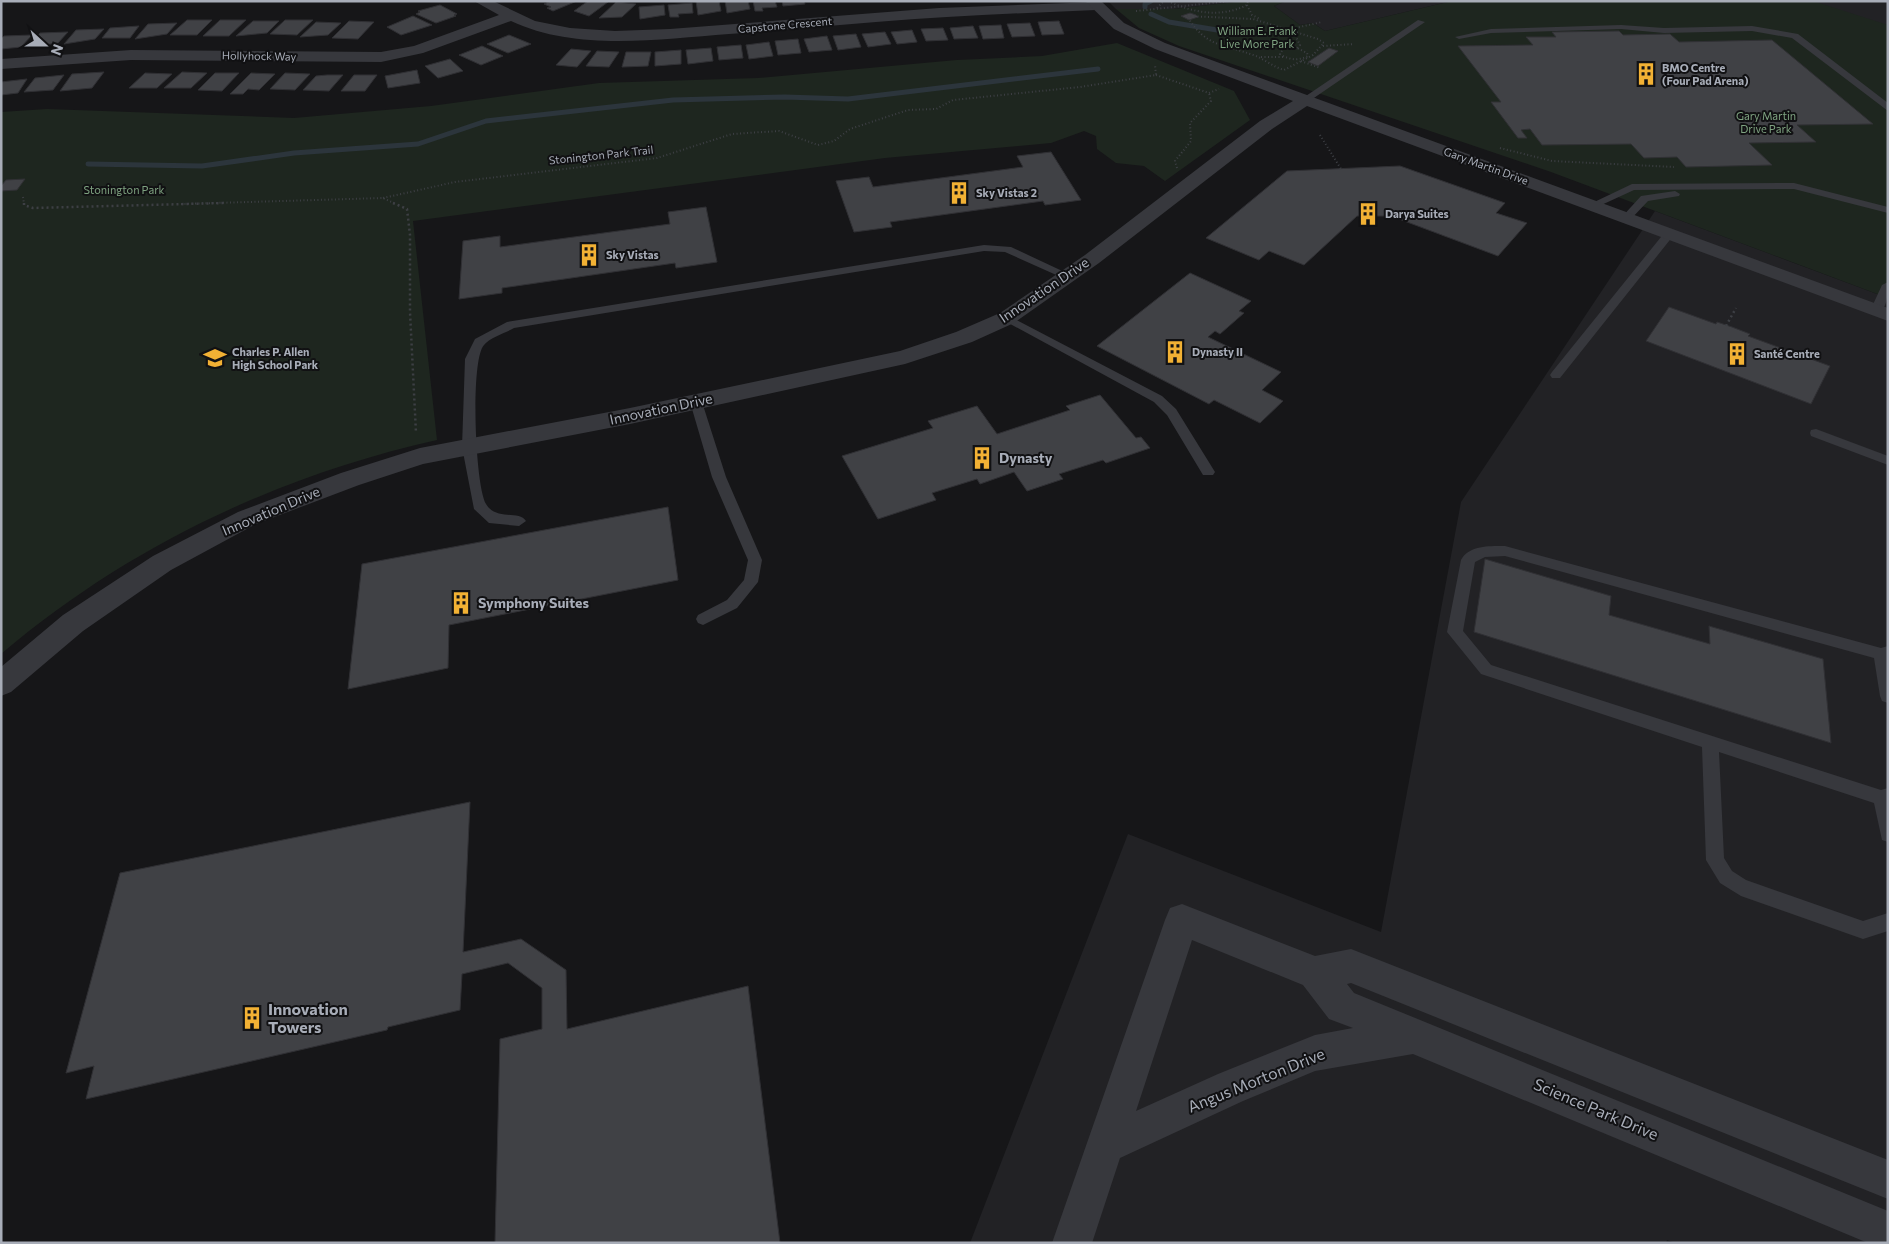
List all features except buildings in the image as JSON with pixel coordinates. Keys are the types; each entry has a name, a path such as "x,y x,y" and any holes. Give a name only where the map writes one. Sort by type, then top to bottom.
{"street":[{"name":"Capstone Crescent","path":"481,1 530,24 570,33 642,36 939,12 1094,4"},
{"name":"Gary Martin Drive","path":"1094,4 1118,26 1160,46 1882,313"},
{"name":"Hollyhock Way","path":"1,64 131,55 381,57 418,50 511,16"},
{"name":"Innovation Drive","path":"1,684 73,623 162,562 247,518 350,479 420,456 696,402 905,357 964,337 1007,318 1067,276 1266,125 1305,100"},
{"path":"1266,125 1303,123"},
{"path":"1321,129 1373,125"},
{"name":"Science Park Drive","path":"1105,1145 1182,920 1315,973 1342,1006 1412,1036 1509,1073 1888,1231"},
{"path":"1315,973 1351,966 1888,1180"},
{"name":"Angus Morton Drive","path":"1105,1145 1231,1087 1315,1053 1412,1036"},
{"path":"1072,1243 1105,1145"}],"lane":[{"path":"1305,100 1421,22"},
{"path":"1459,38 1491,31 1621,27 1641,31 1756,28 1785,32 1795,36 1888,108"},
{"path":"1592,205 1632,186 1794,186 1888,210"},
{"path":"1626,218 1645,198 1736,186"},
{"path":"1556,375 1669,234"},
{"path":"518,521 494,519 479,506 469,447 471,359 479,342 511,325 984,248 1007,249 1067,276"},
{"path":"1882,313 1888,285"},
{"path":"1007,318 1158,399 1172,412 1208,472"},
{"path":"696,402 720,477 755,560 751,582 732,604 703,619"},
{"path":"1816,433 1888,461"},
{"path":"1888,696 1884,653 1505,551 1489,550 1475,554 1468,560 1455,632 1486,670 1885,796 1888,834"},
{"path":"1710,742 1714,860 1726,877 1741,888 1863,930 1888,922"}],"path":[{"path":"1154,9 1164,1"},
{"path":"1168,1 1194,11 1213,12 1231,11 1247,5"},
{"path":"1133,11 1230,1"},
{"path":"1248,1 1247,5 1252,15 1286,30 1318,39 1323,42 1323,46"},
{"path":"1213,12 1216,16"},
{"path":"1263,21 1240,17 1187,16 1194,30 1211,44 1254,56 1284,70 1301,62 1323,46 1358,44"},
{"path":"1286,30 1322,22"},
{"path":"1286,30 1296,37 1300,45 1297,48"},
{"path":"1285,57 1280,54 1282,50 1297,48 1307,52 1306,58"},
{"path":"1254,56 1285,57 1296,60 1306,58"},
{"path":"1154,57 1156,75 1209,93 1226,87"},
{"path":"1301,62 1328,71"},
{"name":"Stonington Park Trail","path":"23,197 24,205 33,208 383,198 455,182 658,158 732,134 779,131 818,145 834,141 850,129 908,110 936,109 953,100 1072,90 1156,75"},
{"path":"1177,169 1175,161 1191,141 1190,123 1212,100 1209,93"},
{"path":"1321,129 1341,169"},
{"path":"1499,148 1531,157 1560,162 1635,162 1681,168"},
{"name":"Stonington Park Trail","path":"383,198 407,209 410,234 410,312 416,430 420,456"},
{"path":"1726,326 1736,308"}],"shaded area":[{"path":"1108,1 1243,1 1174,9 1116,9"},
{"path":"1286,1 1452,1 1325,31 1313,23 1300,25 1274,6"},
{"path":"1810,1 1888,1 1888,26"},
{"path":"1655,211 1888,298 1888,1243 1675,1243 1667,1240 1666,1243 970,1243 1128,834 1381,932 1461,502"}],"green space":[{"name":"Gary Martin Drive Park","path":"1243,1 1286,1 1274,6 1300,25 1313,23 1325,31 1452,1 1813,1 1888,25 1888,298 1551,172 1179,46 1139,28 1116,9 1174,9"},
{"name":"Stonington Park","path":"1117,43 1234,91 1250,120 1165,181 1144,166 1116,163 1097,149 1096,136 1084,131 1051,143 885,158 413,221 437,440 377,455 319,474 262,495 206,520 100,580 49,616 1,654 1,112 47,109 294,118 431,106 599,83 758,78 957,60 1042,56"}],"waterway":[{"path":"1145,7 1145,4 1151,1"},
{"path":"1151,14 1169,22 1217,30"},
{"path":"88,164 202,166 294,153 418,144 486,121 673,100 785,97 848,99 1098,69"}],"place":[{"name":"BMO Centre (Four Pad Arena)","path":"1646,74"},
{"name":"Sky Vistas 2","path":"959,193"},
{"name":"Darya Suites","path":"1368,214"},
{"name":"Sky Vistas","path":"589,255"},
{"name":"Dynasty II","path":"1175,352"},
{"name":"Santé Centre","path":"1737,354"},
{"name":"Charles P. Allen High School Park","path":"215,358"},
{"name":"Dynasty","path":"982,458"},
{"name":"Symphony Suites","path":"461,603"},
{"name":"Innovation Towers","path":"252,1018"}],"park label":[{"name":"William E. Frank Live More Park","path":"1257,37"}]}
